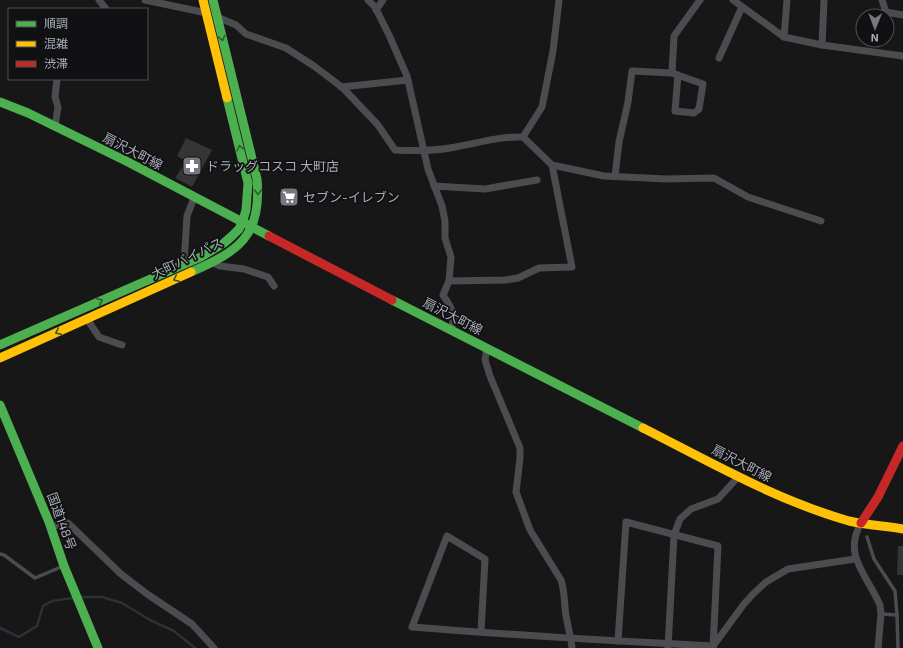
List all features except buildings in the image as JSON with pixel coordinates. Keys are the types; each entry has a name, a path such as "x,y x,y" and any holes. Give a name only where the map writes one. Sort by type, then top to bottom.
{"main road":[{"name":"大町バイパス","path":"0,345 184,264 221,246 231,238 242,222 247,212 248,183 203,0"},
{"name":"大町バイパス","path":"0,358 213,262 232,252 248,235 252,227 257,207 257,179 213,0"},
{"name":"扇沢大町線","path":"0,102 55,126 487,348 785,498 861,523 903,529"},
{"name":"国道148号","path":"0,404 51,527 64,566 98,648"},
{"path":"861,523 878,497 903,446"}],"street":[{"path":"99,0 105,8"},
{"path":"145,0 207,13 236,25 246,34 286,48 314,66 341,87 378,125 395,150 424,151 508,137 523,137 552,165 604,176 666,179 714,178 748,197 821,221"},
{"path":"368,0 376,10 389,35 408,80 428,169 442,206 445,221 444,238 451,257 449,281 443,295 454,314 454,322 451,329"},
{"path":"376,10 383,0"},
{"path":"523,137 542,107 552,58 559,0"},
{"path":"615,176 619,142 628,102 632,71 675,74 703,84 699,109 694,113 675,111 675,74 674,36 700,0"},
{"path":"733,0 784,37 822,45 903,56"},
{"path":"784,37 787,0"},
{"path":"822,45 824,0"},
{"path":"882,0 886,12 903,15"},
{"path":"719,58 742,7"},
{"path":"55,126 58,107 55,97 57,80"},
{"path":"341,87 408,80"},
{"path":"449,281 506,280 518,278 539,268 572,267 552,165"},
{"path":"434,186 485,189 537,180"},
{"path":"184,264 187,216 194,198"},
{"path":"213,262 220,266 244,269 268,277 274,286"},
{"path":"87,319 99,337 122,345"},
{"path":"487,348 485,360 490,376 508,424 520,448 516,492 530,530 561,580 564,589 566,616 572,648"},
{"path":"668,646 674,535 680,519 691,508 718,499 739,476"},
{"path":"618,641 626,522 718,546 713,647"},
{"path":"51,527 68,523 121,574 147,594 192,624 214,648"},
{"path":"861,523 857,530 854,545 855,559 876,598 881,614 878,648"},
{"path":"481,632 485,559 447,536 412,628 481,632 571,637 668,646 713,647"},
{"path":"713,647 744,604 766,582 788,569 855,559"}],"lane":[{"path":"81,309 87,319"},
{"path":"867,537 874,559 895,591 898,615 898,648"},
{"path":"0,554 4,555 35,578 64,566"},
{"path":"881,614 898,615"}],"waterway":[{"path":"82,597 102,597 122,603 150,620 174,631 195,648"},
{"path":"0,628 19,637 37,626 43,606 52,601 73,598"}],"traffic: fast":[{"path":"191,272 222,257 244,239 251,228 256,215 258,198 257,179 213,0"},
{"path":"0,345 201,257 224,243 239,229 246,210 248,183 227,98"},
{"path":"0,102 28,113 128,162 269,236"},
{"path":"392,300 643,428"},
{"path":"0,405 49,522 64,566 98,648"}],"traffic: slow":[{"path":"203,0 227,98"},
{"path":"0,358 191,272"},
{"path":"643,428 718,467 795,502 849,521 903,529"}],"traffic: jam":[{"path":"269,236 392,300"},
{"path":"861,523 878,497 903,446"}],"place":[{"name":"ドラッグコスコ 大町店","path":"192,166"},
{"name":"セブン-イレブン","path":"289,197"}]}
